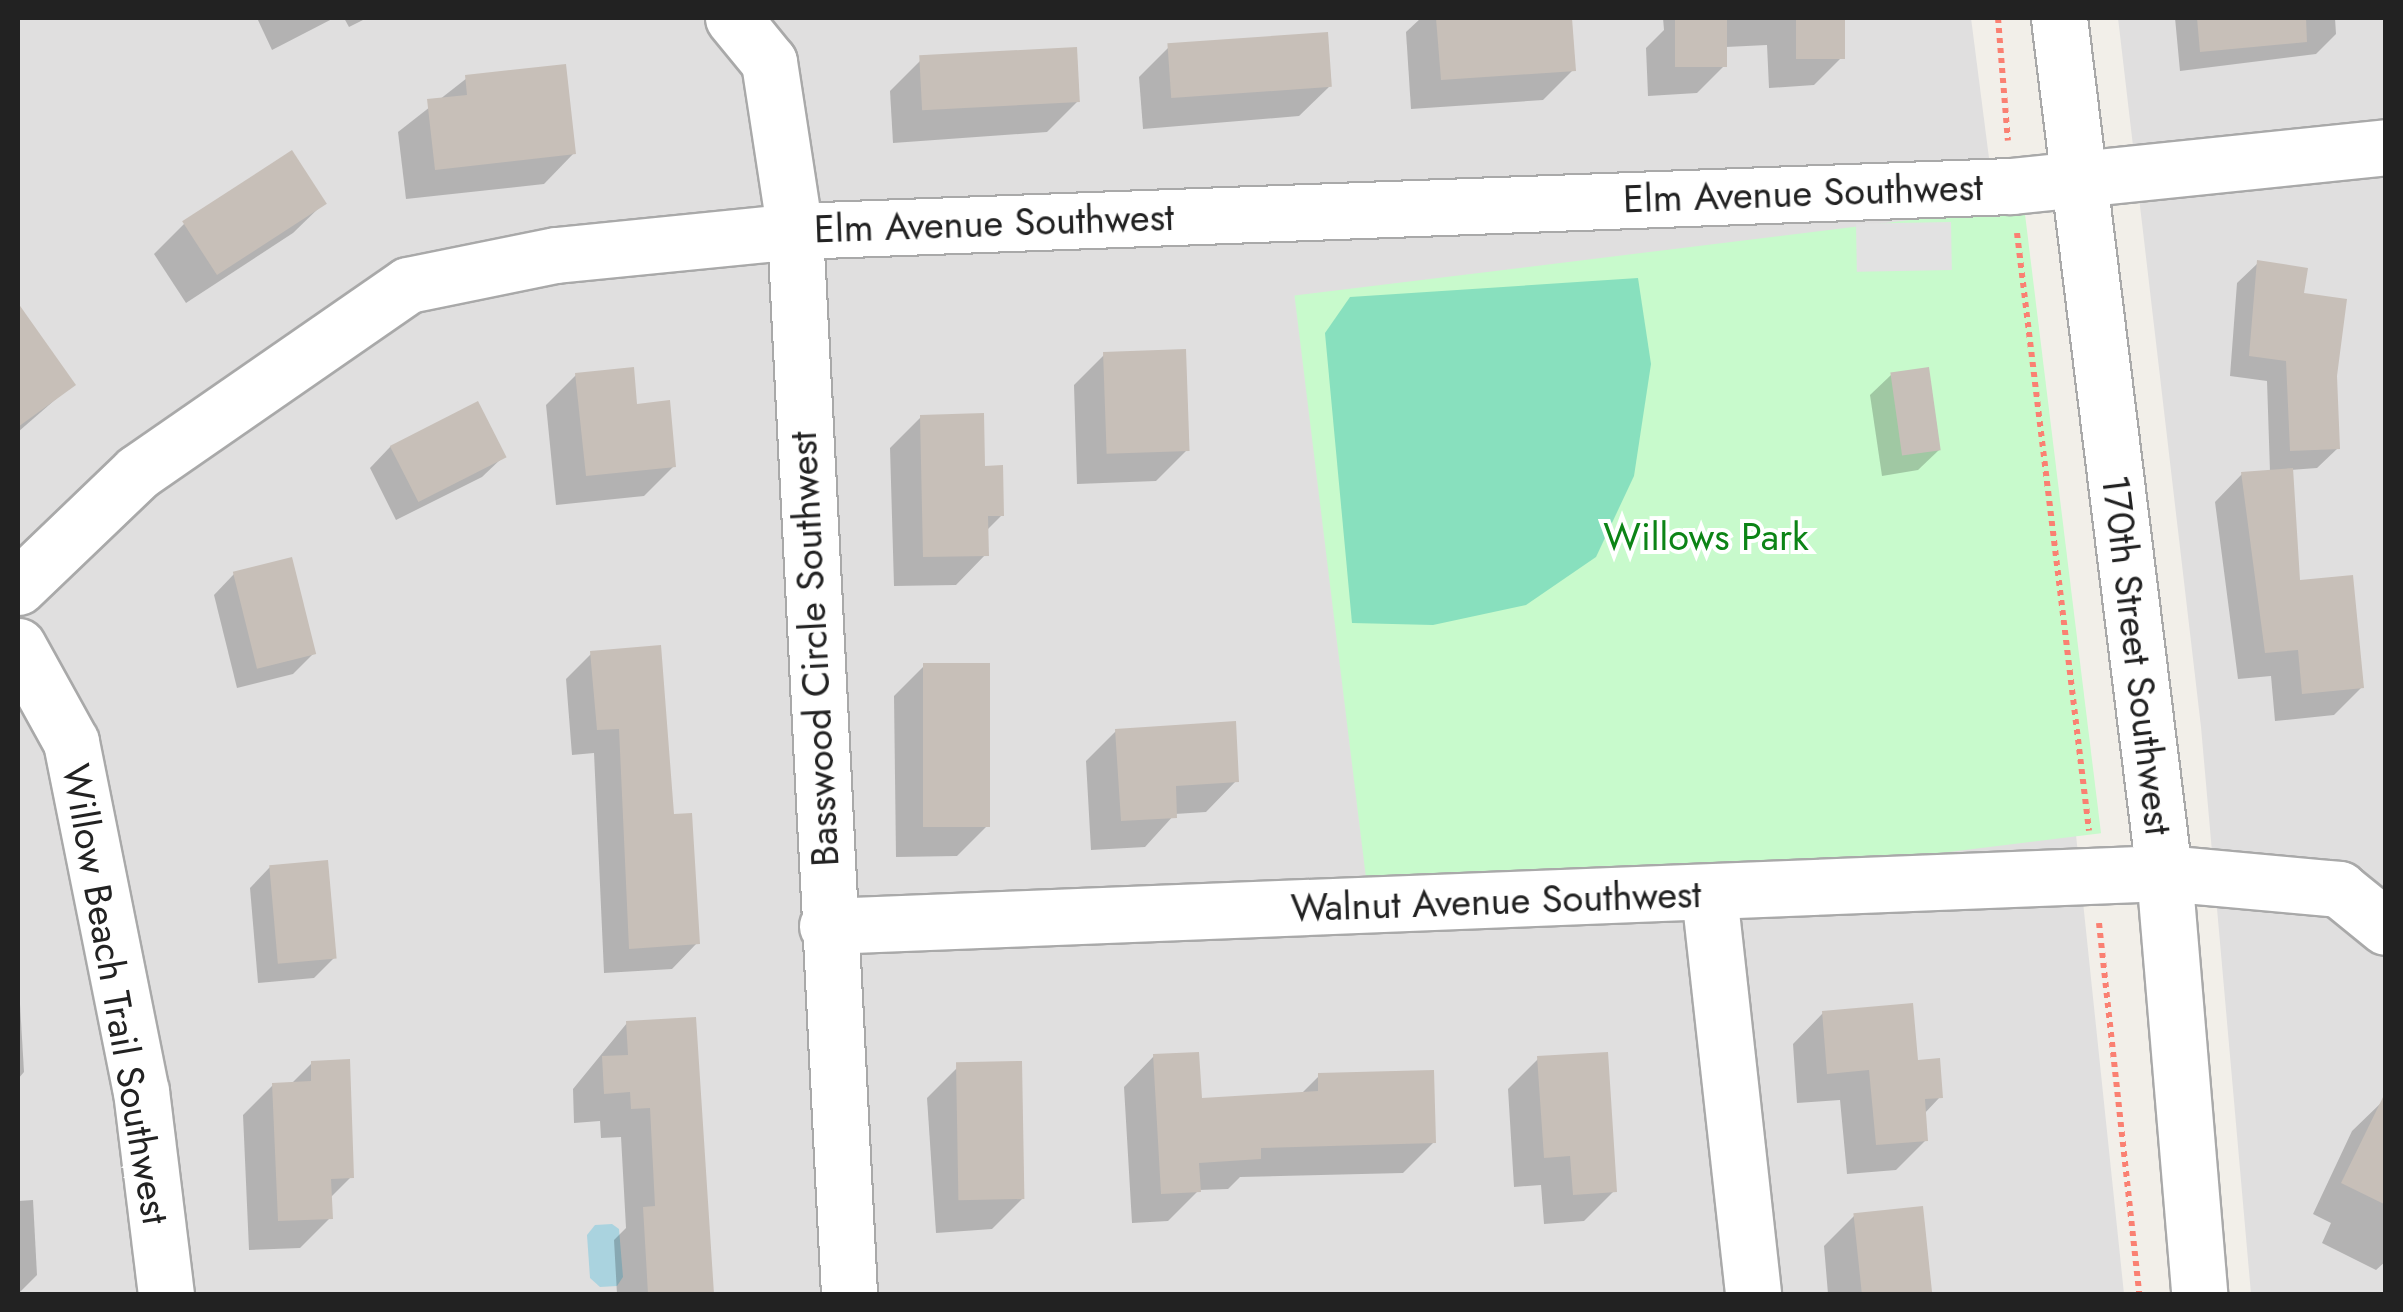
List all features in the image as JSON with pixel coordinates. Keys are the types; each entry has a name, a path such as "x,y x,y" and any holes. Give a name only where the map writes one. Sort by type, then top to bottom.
{"street":[{"name":"Basswood Circle Southwest","path":"733,18 769,62 795,231 827,926 849,1294"},
{"name":"170th Street Southwest","path":"2059,18 2164,873 2198,1294"},
{"name":"Elm Avenue Southwest","path":"18,588 138,472 408,285 556,254 795,231 2011,186 2386,147"},
{"name":"Willow Beach Trail Southwest","path":"18,646 71,742 141,1091 166,1294"},
{"name":"Walnut Avenue Southwest","path":"827,926 2164,873 2339,888 2386,926"},
{"path":"1709,894 1753,1294"}],"path":[{"path":"1998,18 2011,186 2094,878 2139,1294"}],"shaded area":[{"path":"18,18 1971,18 2076,835 2124,1294 18,1294"},
{"path":"2118,18 2385,18 2385,1294 2251,1294 2201,727"},
{"path":"1951,222 1952,270 1857,272 1856,224"}],"green space":[{"name":"Willows Park","path":"2024,206 2101,833 1372,923 1294,296"},
{"path":"1638,278 1651,364 1634,476 1596,557 1526,605 1433,625 1352,623 1325,333 1350,297"}],"water":[{"path":"612,1224 619,1229 623,1277 617,1286 600,1287 590,1278 587,1235 595,1225"}],"building":[{"path":"1436,18 1572,18 1576,71 1441,80"},
{"path":"1675,18 1727,18 1727,67 1675,67"},
{"path":"1796,18 1845,18 1845,59 1796,59"},
{"path":"2197,18 2306,18 2307,42 2200,52"},
{"path":"1328,32 1332,87 1171,98 1167,43"},
{"path":"1077,47 1080,102 922,110 919,55"},
{"path":"566,64 576,154 435,170 427,99 467,95 465,75"},
{"path":"292,150 327,204 217,275 182,221"},
{"path":"2257,260 2308,268 2304,293 2347,299 2337,376 2340,449 2290,451 2286,361 2249,356"},
{"path":"18,303 76,385 18,427"},
{"path":"1186,349 1190,451 1107,454 1103,352"},
{"path":"634,367 637,404 670,400 676,467 586,476 575,373"},
{"path":"1929,367 1941,450 1902,456 1890,372"},
{"path":"478,401 507,457 418,502 390,446"},
{"path":"984,413 985,466 1003,465 1004,516 988,516 989,556 923,557 920,415"},
{"path":"2293,468 2300,580 2353,575 2364,688 2302,694 2298,650 2265,653 2241,472"},
{"path":"292,557 316,654 257,669 233,572"},
{"path":"661,645 674,814 692,813 700,944 629,949 619,729 597,730 590,651"},
{"path":"923,663 990,663 990,827 923,827"},
{"path":"1236,721 1239,782 1176,786 1177,818 1121,821 1115,729"},
{"path":"328,860 337,959 278,964 269,865"},
{"path":"1913,1003 1918,1060 1940,1058 1943,1098 1925,1099 1928,1141 1876,1145 1869,1070 1827,1074 1822,1011"},
{"path":"696,1017 714,1294 648,1294 643,1207 655,1206 650,1108 631,1109 630,1092 604,1094 602,1056 628,1055 626,1021"},
{"path":"1199,1052 1202,1098 1318,1091 1318,1073 1434,1070 1436,1143 1261,1148 1261,1159 1199,1163 1201,1192 1161,1194 1153,1054"},
{"path":"1608,1052 1617,1192 1573,1195 1570,1156 1544,1158 1537,1056"},
{"path":"350,1059 354,1178 331,1179 333,1219 278,1221 272,1083 311,1081 311,1061"},
{"path":"1022,1061 1024,1199 958,1200 956,1062"},
{"path":"2386,1091 2386,1205 2341,1183"},
{"path":"1923,1206 1932,1294 1862,1294 1853,1213"}]}
